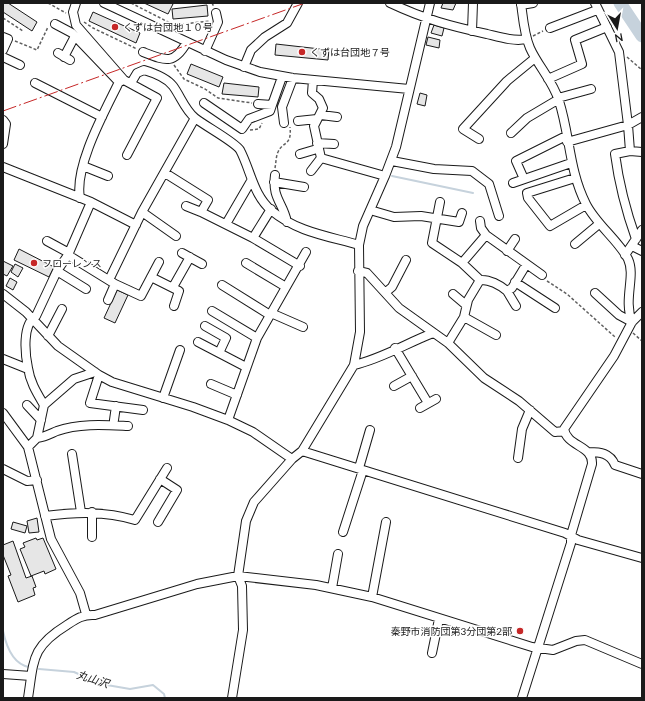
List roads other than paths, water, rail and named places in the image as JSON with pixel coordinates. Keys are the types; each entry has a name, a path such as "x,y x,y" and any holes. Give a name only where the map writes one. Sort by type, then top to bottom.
{"street":[{"path":"76,3 73,12 76,25 125,82"},
{"path":"104,3 205,51 244,67 292,78 409,89"},
{"path":"244,67 251,50 255,45 287,23 298,3"},
{"path":"390,3 426,19 500,37 522,40 526,39"},
{"path":"232,698 243,630 242,586 238,576 246,521 254,502 292,459 302,451 354,365 360,332 358,271 359,245 363,226 392,161 430,3"},
{"path":"472,31 473,3"},
{"path":"533,3 521,4 526,39 558,99 571,163 575,178 586,205 599,224 625,255 630,265 631,272 628,311 631,326"},
{"path":"550,28 596,6 608,27 618,50 630,151"},
{"path":"205,51 217,16"},
{"path":"55,24 72,33 125,82 157,98 127,155"},
{"path":"548,79 582,64 574,40 608,27"},
{"path":"64,57 75,36"},
{"path":"3,50 5,38"},
{"path":"143,52 160,59 172,59 178,57 187,42"},
{"path":"3,57 20,65"},
{"path":"479,138 463,129 507,81 535,58"},
{"path":"80,198 79,192 83,166 102,117 125,82 137,73 144,70 164,79 174,87 184,105 195,118 239,148 251,181 271,209 288,222 312,233 359,245"},
{"path":"204,103 242,129 249,119 270,111 282,76"},
{"path":"283,122 282,107 292,78"},
{"path":"313,80 312,93 322,103 319,117 314,126 317,146 321,158"},
{"path":"36,83 102,117"},
{"path":"511,133 527,118 558,99 591,89"},
{"path":"258,104 272,105"},
{"path":"298,122 319,117 337,117"},
{"path":"524,178 516,162 567,139 628,125 642,117"},
{"path":"108,300 112,282 142,212 195,118"},
{"path":"3,120 6,124 3,144"},
{"path":"300,154 317,146 334,144"},
{"path":"642,152 630,151 615,154 619,181 634,242 642,251"},
{"path":"321,158 385,176"},
{"path":"311,171 321,158"},
{"path":"392,161 434,169 472,171 489,184 499,216"},
{"path":"513,183 571,163"},
{"path":"83,166 108,176"},
{"path":"3,167 91,202 136,225"},
{"path":"165,173 208,200 201,212"},
{"path":"575,178 527,193 528,198 550,226 586,205"},
{"path":"288,222 276,196 275,179 299,188"},
{"path":"226,224 251,181"},
{"path":"44,405 34,388 28,369 27,328 32,318 36,316 57,271 68,254 91,202"},
{"path":"440,202 432,243 462,263 480,280 494,284 506,291 516,306"},
{"path":"186,206 253,238 300,266"},
{"path":"253,238 271,209"},
{"path":"370,210 394,217 421,216 460,222 462,212"},
{"path":"142,212 176,236"},
{"path":"480,221 482,228 488,237 542,275"},
{"path":"574,244 599,224"},
{"path":"625,255 642,230"},
{"path":"462,263 488,237"},
{"path":"507,251 516,239"},
{"path":"47,241 112,282 141,296 159,262"},
{"path":"228,420 257,338 286,287 300,266 306,252"},
{"path":"173,287 186,255 202,264"},
{"path":"386,292 392,287 406,260"},
{"path":"246,263 286,287"},
{"path":"506,291 512,288 526,265"},
{"path":"57,271 86,289"},
{"path":"358,271 367,273 386,292 390,299 399,308 448,343 484,378 519,401 555,432 564,431"},
{"path":"151,276 179,291 174,306"},
{"path":"448,343 464,317 466,305 480,280"},
{"path":"515,282 555,308"},
{"path":"222,286 271,314 303,327"},
{"path":"594,293 631,326"},
{"path":"3,294 18,304 58,346 112,382 228,420 253,432 292,459"},
{"path":"453,294 466,305"},
{"path":"48,336 62,309"},
{"path":"212,311 257,338"},
{"path":"522,698 571,542 571,535 592,464 592,458 589,452 568,439 564,431 565,425 614,356 631,326 642,312"},
{"path":"464,317 496,335"},
{"path":"205,326 226,338 219,353"},
{"path":"354,365 433,333"},
{"path":"198,342 246,367"},
{"path":"395,348 412,376 432,401 420,408"},
{"path":"163,398 180,350"},
{"path":"3,359 28,369"},
{"path":"28,447 37,438 44,405 74,379 97,373"},
{"path":"97,373 90,403 143,410"},
{"path":"394,386 412,376"},
{"path":"211,384 237,395"},
{"path":"27,405 41,420"},
{"path":"114,420 116,406"},
{"path":"518,458 522,428 530,410"},
{"path":"3,414 28,447 51,539 80,593 86,614"},
{"path":"37,438 48,436 57,431 83,426 128,426"},
{"path":"343,532 361,469 370,430"},
{"path":"302,451 571,535 578,540 642,558"},
{"path":"589,452 597,452 609,456 614,465 642,474"},
{"path":"72,454 81,512"},
{"path":"45,516 92,512 116,514 135,520 167,468"},
{"path":"3,469 27,481 37,480"},
{"path":"158,522 178,490 160,479"},
{"path":"92,512 92,537"},
{"path":"372,597 386,522"},
{"path":"332,588 338,554"},
{"path":"28,698 34,657 41,644 52,634 86,614 95,615 197,584 238,576 332,588 372,597 407,607 439,619 538,648 553,650 576,641 584,640 642,664"},
{"path":"432,653 439,619"},
{"path":"3,674 31,676"}],"waterway":[{"path":"620,3 642,36"},
{"path":"392,176 473,193"},
{"name":"丸山沢","path":"3,631 8,648 14,658 18,662 29,667"},
{"name":"丸山沢","path":"39,669 74,672 101,684 130,689 153,685 164,694 165,698"}],"place":[{"name":"くずは台団地１０号","path":"115,27"},
{"name":"くずは台団地７号","path":"302,52"},
{"name":"フローレンス","path":"34,263"},
{"name":"秦野市消防団第3分団第2部","path":"520,631"}]}
